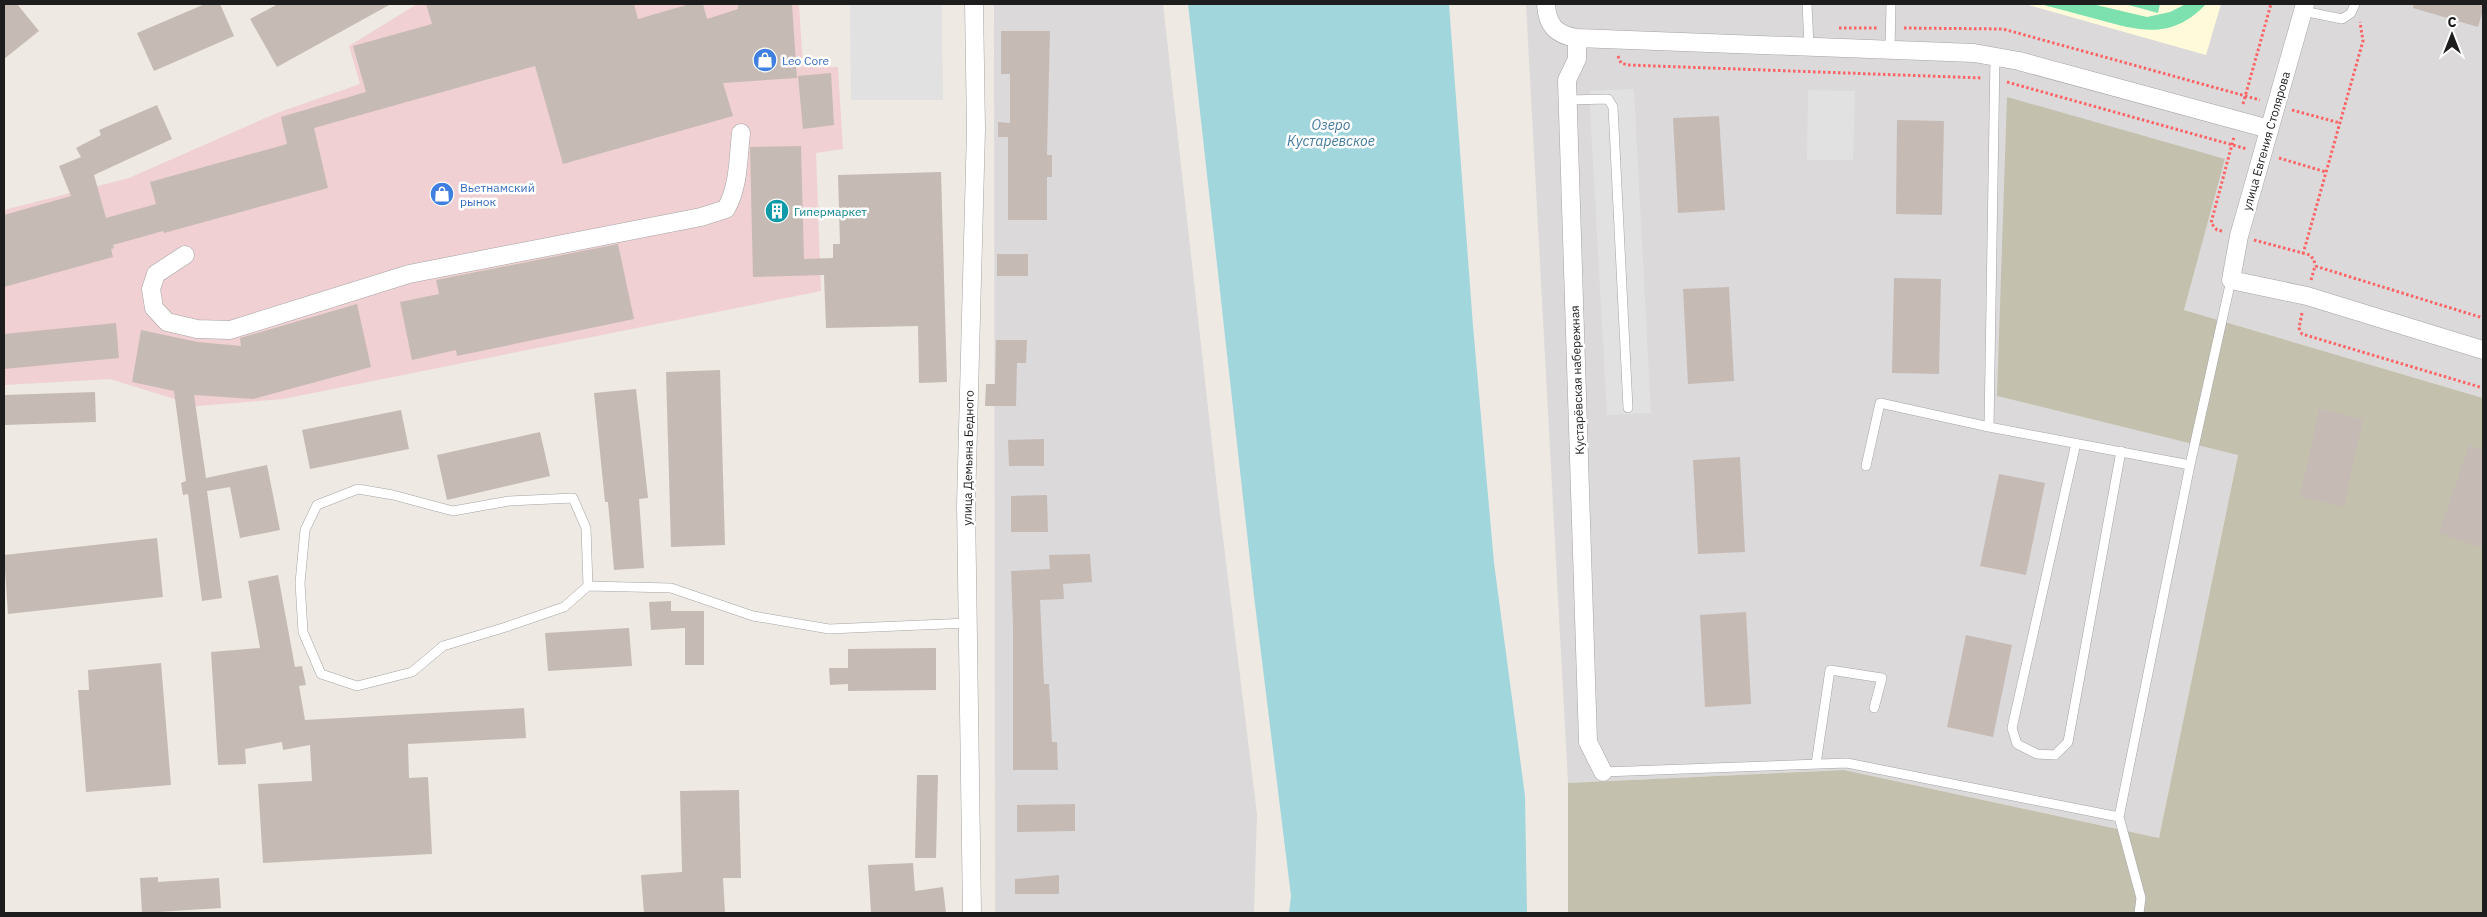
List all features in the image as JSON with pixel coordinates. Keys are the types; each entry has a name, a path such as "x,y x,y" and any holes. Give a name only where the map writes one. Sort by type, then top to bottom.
{"street":[{"name":"улица Демьяна Бедного","path":"972,913 966,505 976,129 974,4"},
{"path":"1546,4 1550,24 1564,36 1619,40 1957,51 1995,56 2270,129"},
{"name":"улица Евгения Столярова","path":"2231,280 2239,236 2304,7"},
{"name":"Кустарёвская набережная","path":"1576,38 1578,58 1567,80 1588,742 1603,772"},
{"path":"184,255 156,274 151,289 154,308 167,322 197,329 230,330 409,274 701,218 726,209 732,198 736,178 741,133"},
{"path":"2231,280 2306,296 2483,350"}],"lane":[{"path":"1807,4 1809,46"},
{"path":"1890,49 1891,4"},
{"path":"2304,7 2342,19 2351,13 2354,6"},
{"path":"1989,427 1995,56"},
{"path":"1568,100 1608,99 1612,107 1628,408"},
{"path":"2139,913 2142,898 2119,818 2190,466 2231,280"},
{"path":"1866,466 1880,403 1989,427 2121,451 2190,466"},
{"path":"2076,443 2012,728 2017,744 2037,754 2055,755 2068,742 2121,451"},
{"path":"588,586 586,528 573,498 509,501 453,511 393,495 358,489 317,505 305,530 300,583 303,632 321,674 357,686 412,672 443,646 506,627 564,606 588,586 671,588 753,616 829,629 968,624"},
{"path":"1816,764 1830,670 1882,678 1874,708"},
{"path":"1603,772 1848,763 2119,818"}],"path":[{"path":"2304,254 2363,41 2362,28 2354,6"},
{"path":"1619,40 1619,60 1628,65 1994,79 2326,172"}],"shaded area":[{"name":"Вьетнамский рынок","path":"417,4 799,4 803,67 838,67 843,149 816,153 821,291 283,399 197,406 110,379 4,385 4,210 129,178 277,113 360,84 349,46"},
{"path":"850,4 942,4 943,100 851,100"},
{"path":"994,4 1163,4 1218,497 1257,814 1254,913 995,913"},
{"path":"1526,4 2483,4 2483,398 2184,310 2225,159 1997,396 2238,454 2159,838 1844,770 1568,783"},
{"path":"2025,4 2221,4 2206,55"},
{"path":"1634,89 1651,413 1607,415 1589,91"},
{"path":"1808,90 1855,91 1853,160 1807,160"},
{"path":"2007,97 2225,159 2184,310 2483,398 2483,913 1568,913 1568,783 1844,770 2159,838 2238,455 1997,396"}],"green space":[{"path":"2040,4 2092,4 2147,17 2170,12 2186,4 2206,4 2181,23 2169,28 2156,30 2115,24"},
{"path":"2125,4 2160,4 2158,13"}],"water":[{"name":"Озеро Кустаревское","path":"1188,4 1449,4 1473,326 1494,563 1525,796 1527,913 1289,913 1291,896 1254,596"}],"building":[{"path":"4,4 17,4 39,31 4,59"},
{"path":"205,4 220,4 234,36 154,71 137,33"},
{"path":"278,4 391,4 277,67 250,19"},
{"path":"426,4 634,4 638,19 690,4 703,4 707,19 738,9 738,4 792,4 797,78 723,83 733,116 563,164 535,66 314,128 328,188 113,245 114,248 111,249 113,257 4,287 4,215 71,196 59,166 81,157 76,148 101,135 99,130 157,105 172,139 94,175 106,218 156,204 150,182 287,144 281,117 366,92 353,46 432,24"},
{"path":"2414,4 2483,4 2483,10 2478,27 2413,8"},
{"path":"1001,31 1050,31 1047,155 1052,155 1052,177 1047,177 1047,220 1008,220 1008,137 998,137 998,122 1010,123 1010,74 1001,74"},
{"path":"831,73 834,125 803,129 798,76"},
{"path":"1719,116 1725,210 1678,213 1673,118"},
{"path":"1897,120 1944,121 1942,215 1896,214"},
{"path":"801,146 804,259 833,258 833,244 840,244 838,175 941,172 947,382 919,383 918,326 826,328 824,275 753,277 750,147"},
{"path":"618,244 634,319 457,356 456,350 412,360 400,302 439,294 436,280"},
{"path":"997,254 1028,254 1028,276 997,276"},
{"path":"1894,278 1941,279 1939,374 1892,373"},
{"path":"1729,287 1734,381 1688,384 1683,289"},
{"path":"357,304 371,367 253,399 194,395 206,478 267,465 280,530 240,538 230,487 207,491 222,598 202,601 188,494 183,495 181,483 186,481 174,391 132,382 141,330 198,342 241,346 240,338"},
{"path":"116,323 119,358 4,369 4,334"},
{"path":"996,340 1027,340 1026,363 1017,363 1016,406 985,406 986,384 995,384"},
{"path":"720,370 725,545 671,547 666,372"},
{"path":"636,389 648,498 639,499 644,568 614,570 608,502 605,502 594,393"},
{"path":"95,392 96,422 4,425 4,395"},
{"path":"2319,409 2363,419 2344,507 2300,497"},
{"path":"401,410 409,449 310,469 302,430"},
{"path":"540,432 550,476 447,500 437,455"},
{"path":"1044,439 1044,466 1009,466 1008,440"},
{"path":"2469,445 2483,450 2483,548 2439,533"},
{"path":"1740,457 1745,552 1698,554 1693,460"},
{"path":"1999,474 2045,483 2026,575 1980,566"},
{"path":"1047,495 1048,532 1011,532 1011,496"},
{"path":"157,538 163,597 8,614 4,555"},
{"path":"1090,554 1092,582 1063,584 1064,599 1040,600 1044,684 1049,684 1052,742 1057,742 1058,770 1013,770 1011,571 1050,569 1049,555"},
{"path":"278,575 295,667 302,666 306,685 299,686 305,720 524,708 526,738 408,744 409,778 428,777 432,854 263,863 258,784 312,781 310,745 283,750 282,742 245,749 246,764 218,765 211,652 260,648 248,581"},
{"path":"671,601 671,611 704,611 704,665 685,665 685,628 651,630 649,602"},
{"path":"1746,612 1751,704 1705,707 1700,615"},
{"path":"629,628 632,666 548,671 545,633"},
{"path":"1966,635 2012,645 1993,737 1947,727"},
{"path":"936,648 936,690 848,691 848,684 830,685 829,668 848,668 848,649"},
{"path":"161,663 171,785 86,792 78,690 89,690 88,670"},
{"path":"917,775 938,775 936,858 915,858"},
{"path":"739,790 741,878 723,878 725,913 644,913 641,875 682,872 680,791"},
{"path":"1075,804 1075,831 1017,832 1017,805"},
{"path":"913,863 915,891 943,887 946,913 871,913 868,865"},
{"path":"1059,875 1059,894 1015,894 1015,879"},
{"path":"158,877 158,882 219,878 221,908 142,913 140,878"}],"place":[{"name":"Leo Core","path":"765,60"},
{"name":"Вьетнамский рынок","path":"442,194"},
{"name":"Гипермаркет","path":"777,211"}]}
